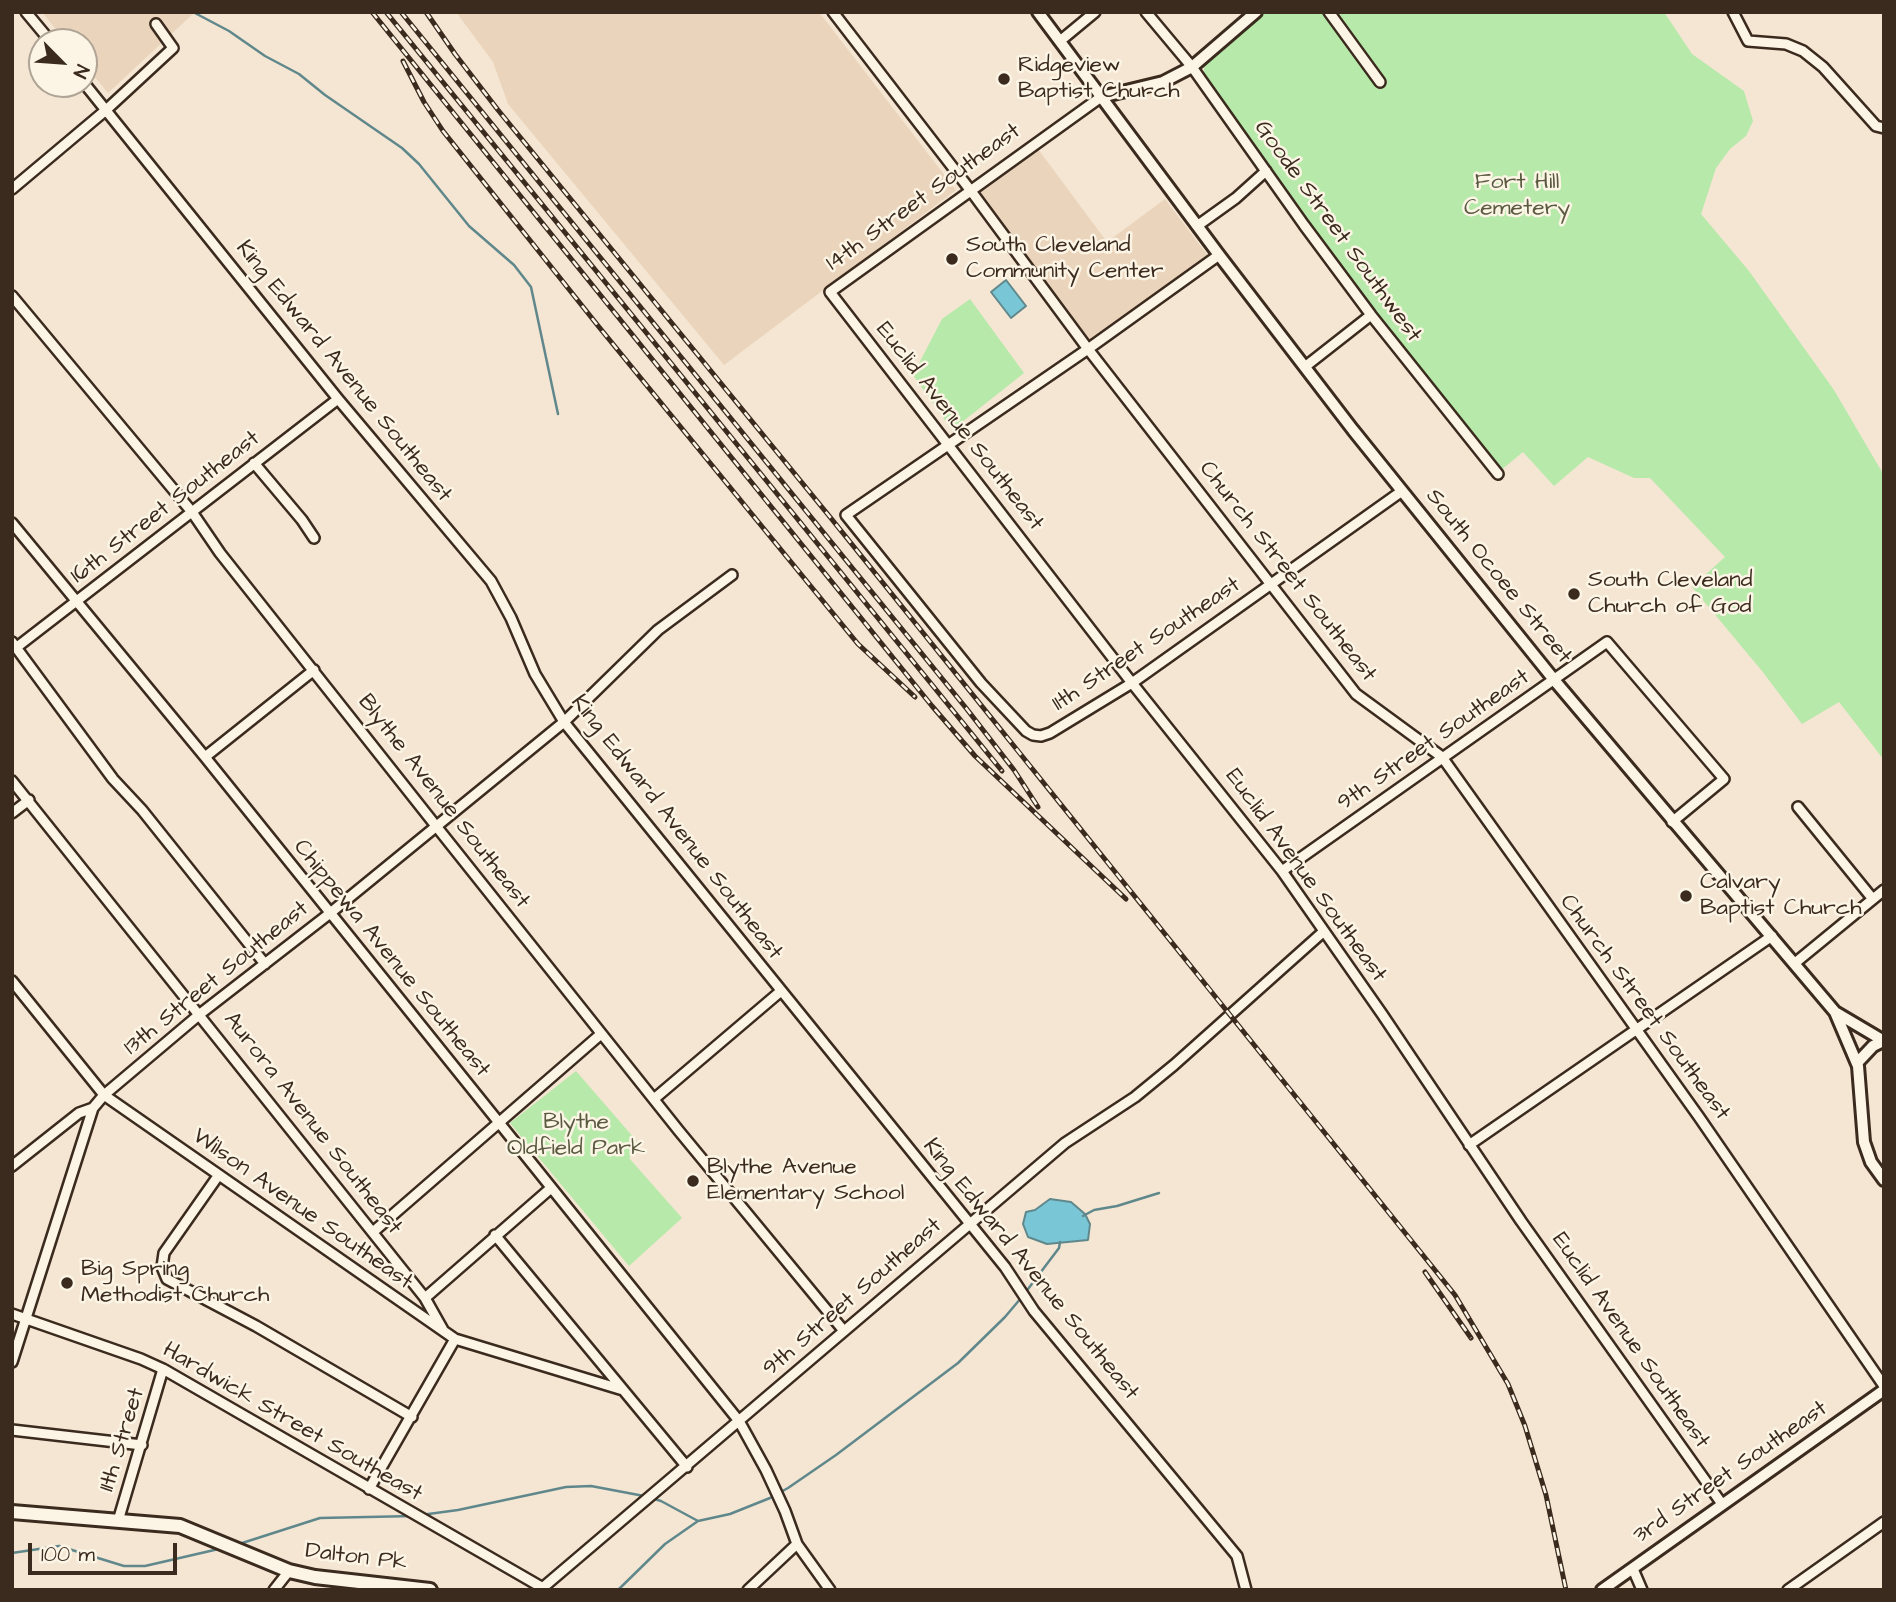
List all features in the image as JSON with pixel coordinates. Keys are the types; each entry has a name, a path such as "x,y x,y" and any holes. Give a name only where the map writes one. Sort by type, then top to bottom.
{"main road":[{"name":"Dalton Pk","path":"12,1512 167,1524 190,1529 289,1570 315,1577 429,1590"}],"street":[{"path":"26,12 39,28"},
{"name":"Church Street Southeast","path":"833,12 1088,349 1356,694 1442,757 1699,1117 1884,1388"},
{"name":"South Ocoee Street","path":"1038,12 1219,256 1402,491 1672,822 1835,1012 1857,1063 1864,1142 1871,1161 1884,1180"},
{"path":"1060,41 1095,12"},
{"name":"Goode Street Southwest","path":"1146,12 1192,67 1371,315 1498,474"},
{"name":"14th Street Southeast","path":"830,292 1101,97 1163,82 1192,67 1256,12"},
{"path":"1329,12 1380,82"},
{"path":"1733,12 1748,41 1786,44 1803,51 1823,67 1876,126 1884,128"},
{"path":"12,189 106,110 173,48 156,24"},
{"name":"King Edward Avenue Southeast","path":"96,98 338,399 491,581 511,618 535,674 564,722 1005,1267 1034,1311 1237,1556 1246,1590"},
{"path":"1197,226 1236,198 1266,171"},
{"path":"949,444 1219,256"},
{"name":"Euclid Avenue Southeast","path":"830,292 1282,871 1469,1145 1722,1504"},
{"name":"Blythe Avenue Southeast","path":"12,296 192,512 220,553 601,1034 844,1331"},
{"path":"1306,366 1371,315"},
{"name":"16th Street Southeast","path":"14,644 76,602 338,399"},
{"name":"11th Street Southeast","path":"949,444 846,515 1003,708 1032,735 1050,733 1132,682 1402,491"},
{"path":"254,463 314,538"},
{"name":"Chippewa Avenue Southeast","path":"12,523 205,757 739,1421 766,1469 797,1544 830,1590"},
{"name":"13th Street Southeast","path":"12,1166 79,1113 93,1108 104,1095 200,1014 329,914 564,722 658,630 732,575"},
{"name":"9th Street Southeast","path":"1282,871 1607,642 1724,779 1672,822"},
{"path":"14,644 113,779 142,810 265,964"},
{"path":"205,757 314,670"},
{"name":"Aurora Avenue Southeast","path":"12,781 425,1298 444,1332"},
{"path":"12,813 29,800"},
{"path":"1797,807 1872,898"},
{"path":"1795,963 1884,890"},
{"name":"9th Street Southeast","path":"542,1589 1065,1143 1135,1097 1323,932"},
{"path":"1469,1145 1772,936"},
{"name":"Wilson Avenue Southeast","path":"12,981 104,1095 444,1332 455,1339 623,1390"},
{"path":"654,1099 781,991"},
{"path":"1835,1012 1884,1041"},
{"path":"373,1232 601,1034"},
{"path":"1857,1063 1872,1046 1884,1041"},
{"path":"12,1362 93,1108"},
{"path":"218,1176 164,1253 162,1268 167,1279 257,1326 412,1417"},
{"path":"425,1298 551,1188"},
{"path":"495,1235 687,1467"},
{"name":"Hardwick Street Southeast","path":"12,1314 163,1369 542,1589"},
{"path":"369,1489 455,1339"},
{"name":"11th Street","path":"118,1521 163,1369"},
{"name":"3rd Street Southeast","path":"1602,1590 1884,1388"},
{"path":"12,1430 142,1445"},
{"path":"1787,1590 1884,1522"},
{"path":"748,1590 797,1544"},
{"path":"1633,1569 1642,1590"},
{"path":"274,1590 289,1570"}],"shaded area":[{"path":"42,12 195,12 108,93 98,81 98,28 55,28"},
{"path":"456,12 819,12 956,190 724,365 508,104 493,62"},
{"path":"1038,149 1107,242 1165,199 1209,257 1093,344 979,193"}],"green space":[{"name":"Fort Hill Cemetery","path":"1265,12 1664,12 1692,54 1744,91 1753,121 1746,136 1730,149 1716,168 1701,214 1749,271 1834,390 1884,472 1884,760 1839,702 1802,724 1692,587 1725,557 1650,478 1634,478 1588,457 1554,486 1523,452 1500,471 1307,224 1204,74 1204,63"},
{"path":"970,299 1024,373 952,430 913,375 942,319"},
{"name":"Blythe Oldfield Park","path":"576,1071 641,1146 629,1158 682,1218 629,1266 510,1123"}],"water":[{"path":"1006,280 1026,306 1011,318 991,292"},
{"path":"1050,1199 1071,1202 1085,1214 1090,1224 1088,1240 1047,1244 1028,1237 1023,1224 1026,1212 1035,1210"}],"waterway":[{"path":"193,12 299,74 402,148 419,164 469,226 514,265 531,287 558,414"},
{"path":"1083,1216 1094,1210 1159,1193"},
{"path":"1025,1293 1059,1248 1060,1242"},
{"path":"618,1590 665,1544 698,1521 730,1514 770,1498 836,1455 958,1363 1021,1298"},
{"path":"421,1515 458,1510 566,1487 591,1486 644,1496"},
{"path":"651,1498 698,1521"},
{"path":"236,1545 320,1518 414,1516"},
{"path":"12,1553 59,1546 124,1566 145,1566 223,1548"}],"railway":[{"path":"372,12 932,706 975,756 1126,899"},
{"path":"386,12 1002,771"},
{"path":"401,12 966,708 1014,770 1038,807"},
{"path":"426,12 498,110 830,517 1455,1295 1508,1384 1525,1426 1546,1495 1566,1590"},
{"path":"403,61 424,102 443,131 599,327 858,644 915,697"},
{"path":"1425,1272 1471,1338"}],"place":[{"name":"Ridgeview Baptist Church","path":"1004,79"},
{"name":"South Cleveland Community Center","path":"952,259"},
{"name":"South Cleveland Church of God","path":"1574,594"},
{"name":"Calvary Baptist Church","path":"1686,896"},
{"name":"Blythe Avenue Elementary School","path":"693,1181"},
{"name":"Big Spring Methodist Church","path":"67,1283"}]}
